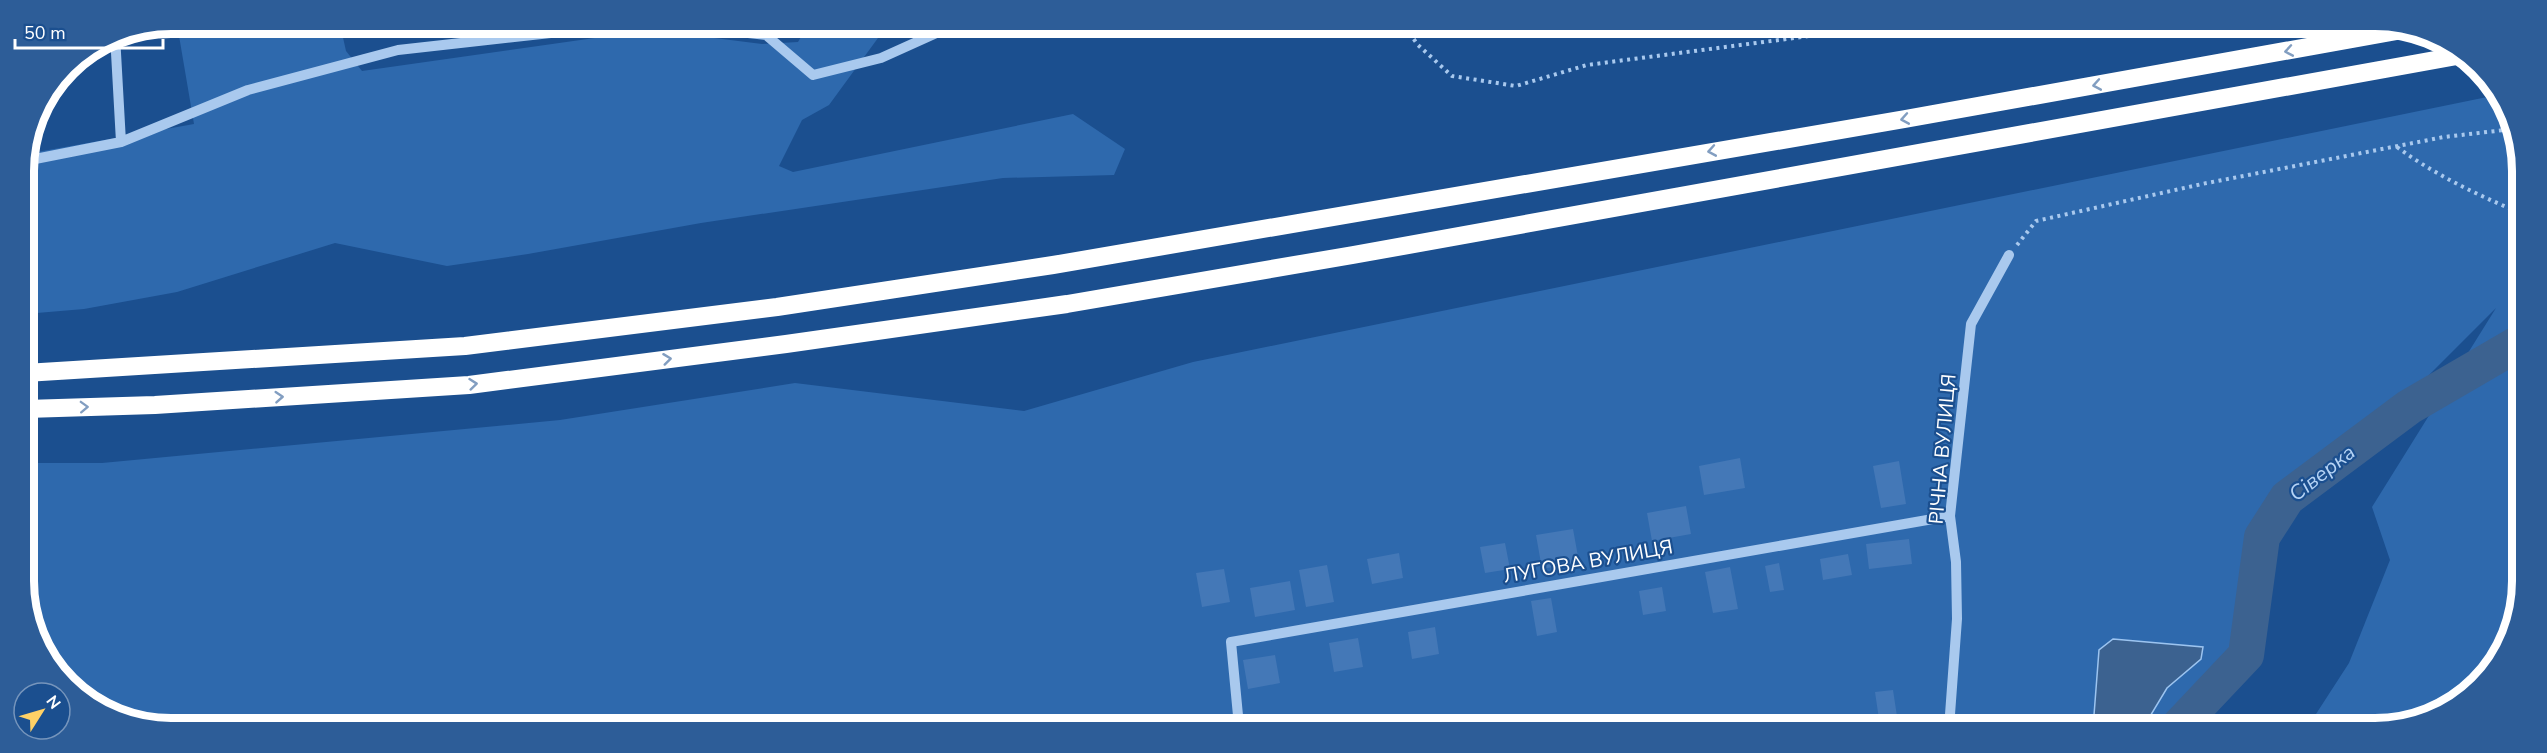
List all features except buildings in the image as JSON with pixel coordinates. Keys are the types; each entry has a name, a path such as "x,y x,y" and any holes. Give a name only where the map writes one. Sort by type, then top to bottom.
{"highway":[{"path":"34,373 465,346 777,307 1053,265 1905,119 2379,34"},
{"path":"34,409 155,405 469,384 786,344 1067,304 1353,255 2451,57"}],"street":[{"path":"35,159 121,142 248,90 398,50 541,34"},
{"path":"773,34 813,75 881,58 934,34"},
{"path":"116,47 121,142"},
{"name":"РІЧНА ВУЛИЦЯ","path":"1950,718 1957,620 1956,562 1950,516 1971,324 2009,255"},
{"name":"ЛУГОВА ВУЛИЦЯ","path":"1238,718 1231,642 1950,516"}],"path":[{"path":"1410,34 1418,45 1452,76 1516,86 1587,64 1824,34"},
{"path":"2009,255 2036,221 2202,184 2397,146 2444,137 2506,130"},
{"path":"2397,146 2420,164 2466,190 2512,210"}],"shaded area":[{"path":"179,34 342,34 346,51 362,71 623,34 683,34 762,44 798,42 803,34 890,34 878,38 829,105 802,120 779,166 793,172 1073,114 1125,149 1114,175 1003,178 701,223 447,266 335,243 177,292 84,309 35,313 36,152 194,124"},
{"path":"2490,96 2505,127 2510,145 2512,171 2512,582 2508,617 2489,658 2466,685 2428,708 2402,716 2317,718 2316,714 2349,663 2390,560 2372,507 2496,308 2426,378 2293,478 2254,531 2233,646 2171,718 171,718 136,714 103,700 88,690 58,658 42,626 37,608 34,582 34,463 102,463 560,420 795,383 1024,411 1193,362"},
{"path":"2113,639 2203,647 2201,659 2167,688 2149,718 2094,718 2099,650"}],"waterway":[{"name":"Сіверка","path":"2186,718 2246,655 2262,537 2287,498 2409,407 2512,347"}]}
